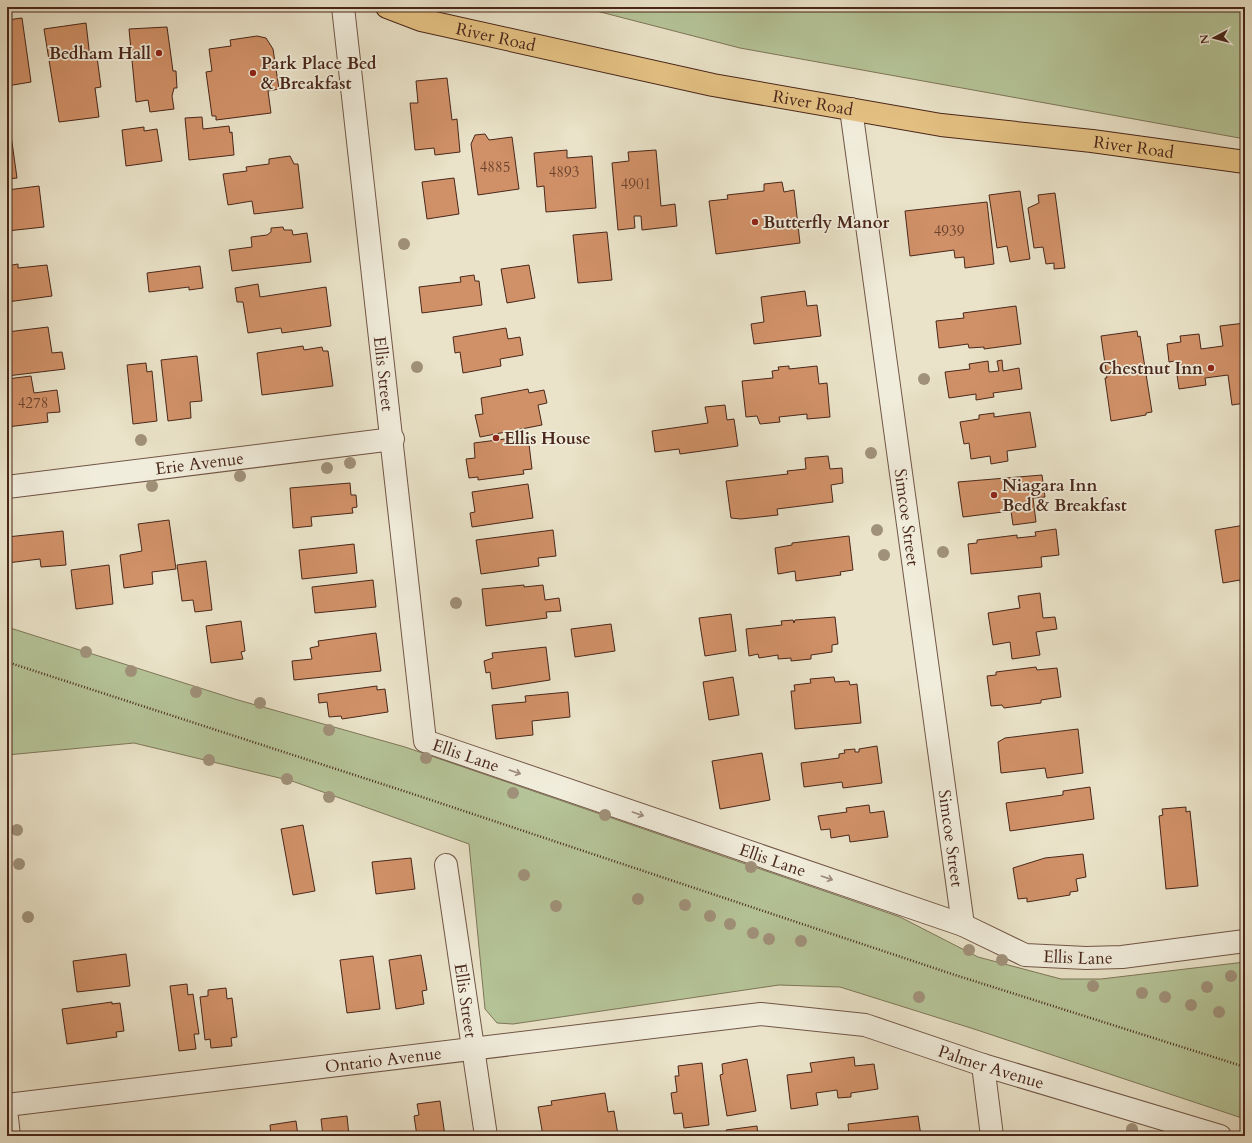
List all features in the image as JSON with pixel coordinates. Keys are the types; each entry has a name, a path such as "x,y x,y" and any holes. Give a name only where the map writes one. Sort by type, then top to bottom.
{"main road":[{"name":"River Road","path":"387,7 421,20 713,84 851,109 941,125 1092,141 1245,162"}],"street":[{"name":"Ellis Street","path":"343,7 425,741"},
{"name":"Simcoe Street","path":"851,109 963,925"},
{"name":"Erie Avenue","path":"7,487 392,439"},
{"name":"Ellis Lane","path":"425,741 963,925 1026,955 1086,958 1122,957 1245,941"},
{"name":"Ellis Street","path":"446,865 486,1136"},
{"name":"Ontario Avenue","path":"7,1105 760,1014"},
{"name":"Palmer Avenue","path":"760,1014 865,1025 983,1065 1220,1136"},
{"path":"983,1065 992,1136"},
{"path":"7,1118 9,1136"}],"path":[{"path":"7,662 952,974 1245,1067"}],"green space":[{"path":"581,7 1245,7 1245,139 740,48"},
{"path":"7,627 238,700 405,747 900,917 978,957 1061,979 1101,979 1245,962 1245,1119 974,1029 840,987 779,985 513,1024 497,1023 485,1009 469,844 292,781 134,743 7,755"}],"building":[{"path":"22,18 31,82 7,86 7,20"},
{"path":"86,23 90,58 97,57 101,87 95,88 99,117 59,122 44,29"},
{"path":"167,27 173,71 176,71 177,88 174,88 172,96 174,109 150,112 148,100 136,102 129,29"},
{"path":"257,36 266,38 273,49 279,89 268,91 271,113 216,120 216,116 212,116 206,72 212,71 209,49 231,46 230,40"},
{"path":"447,78 452,120 457,119 460,152 435,155 434,148 415,150 410,103 418,103 416,81"},
{"path":"202,117 203,129 229,126 230,133 232,132 234,155 189,160 185,118"},
{"path":"144,127 144,131 157,129 162,161 126,166 122,130"},
{"path":"10,128 17,178 7,179 7,129"},
{"path":"485,134 489,140 512,137 519,189 478,195 471,144 475,135"},
{"path":"567,150 567,158 592,156 596,208 546,212 544,186 537,187 534,153"},
{"path":"656,150 661,206 675,204 677,226 642,230 641,216 634,216 635,228 618,230 612,163 629,161 628,152"},
{"path":"290,156 294,164 298,164 303,208 254,214 252,201 228,205 223,174 247,171 246,167 269,164 269,159"},
{"path":"454,178 459,214 427,219 422,182"},
{"name":"Butterfly Manor","path":"782,182 784,192 794,190 800,243 716,254 709,201 728,199 727,195 764,191 764,184"},
{"path":"39,186 44,227 7,231 7,190"},
{"path":"1020,191 1030,259 1010,262 1007,246 997,248 989,195"},
{"path":"1055,193 1065,268 1054,269 1054,263 1046,264 1043,247 1034,248 1028,208 1039,203 1038,195"},
{"path":"987,202 994,264 965,268 964,257 955,258 954,250 910,256 905,211"},
{"path":"283,227 284,230 292,230 293,235 307,233 311,262 232,271 229,250 252,247 251,237 267,235 271,232 271,228"},
{"path":"607,232 612,280 578,283 573,235"},
{"path":"18,264 18,268 47,265 52,296 7,302 7,266"},
{"path":"529,265 535,298 507,303 501,269"},
{"path":"200,266 203,288 189,290 189,287 149,292 147,273"},
{"path":"474,275 475,281 479,281 482,305 422,313 419,287 461,282 460,277"},
{"path":"258,284 260,297 326,287 331,326 282,333 281,328 248,333 243,302 237,302 235,288"},
{"path":"805,291 807,306 817,305 821,336 754,344 751,324 764,322 761,297"},
{"path":"1016,306 1021,344 984,349 984,347 969,348 968,344 939,348 936,321 964,318 963,313"},
{"name":"Chestnut Inn","path":"1245,323 1245,403 1232,405 1228,375 1205,378 1206,385 1179,389 1175,361 1169,362 1167,344 1181,342 1180,336 1199,334 1201,349 1223,346 1220,326"},
{"path":"48,327 52,353 62,352 65,369 7,376 7,332"},
{"path":"506,328 508,339 520,337 523,355 500,359 501,366 463,373 460,352 455,353 453,337"},
{"path":"1137,331 1138,337 1140,336 1152,412 1146,413 1146,415 1111,421 1101,336"},
{"path":"303,346 304,350 322,347 323,351 328,351 333,386 262,395 257,353"},
{"path":"197,356 202,401 190,402 191,418 168,421 161,360"},
{"path":"1002,360 1003,371 1019,368 1022,389 993,393 994,397 976,400 976,394 949,398 945,372 970,369 969,364 988,361 989,372 999,371 997,361"},
{"path":"146,363 147,372 152,371 157,421 133,424 127,365"},
{"path":"789,366 789,369 817,366 819,384 827,383 830,417 807,419 807,414 779,417 780,422 760,424 757,416 746,417 742,381 773,378 772,371 779,370 778,367"},
{"path":"31,376 34,393 57,390 60,412 47,413 48,422 7,427 7,379"},
{"path":"528,389 529,393 544,390 547,403 538,405 542,425 480,437 475,415 483,414 481,398"},
{"path":"725,405 727,420 734,419 738,446 680,454 679,449 655,452 652,431 708,423 705,407"},
{"path":"1030,412 1036,447 1007,451 1008,461 991,464 990,456 971,459 969,443 964,444 960,422 979,419 979,415 994,413 994,417"},
{"path":"528,436 532,469 523,470 524,474 478,480 478,477 469,478 466,459 475,458 474,443"},
{"path":"828,456 830,469 842,468 843,483 831,485 833,502 777,509 778,515 741,519 731,518 726,481 788,474 787,471 806,469 805,458"},
{"path":"1042,475 1045,497 1033,498 1036,522 1013,525 1011,511 963,517 958,482"},
{"path":"350,483 351,495 356,495 357,507 352,508 353,513 311,517 312,526 293,528 290,488"},
{"path":"528,484 533,518 472,527 470,513 475,512 472,492"},
{"path":"169,520 176,569 152,572 153,584 124,588 120,555 142,551 138,524"},
{"path":"1245,525 1245,595 1242,595 1240,580 1223,583 1215,530"},
{"path":"1056,529 1059,555 1041,557 1042,567 971,574 968,544 977,543 977,540 1017,535 1017,538 1036,536 1035,532"},
{"path":"553,530 556,556 538,558 539,566 481,574 476,540"},
{"path":"63,531 66,565 41,567 40,559 7,563 7,537"},
{"path":"849,536 853,570 840,572 841,575 796,581 795,571 778,574 775,548 792,545 792,543"},
{"path":"354,544 357,573 302,579 299,550"},
{"path":"206,561 212,610 195,612 193,600 182,601 177,565"},
{"path":"109,565 113,604 76,609 71,570"},
{"path":"373,580 376,607 315,613 312,587"},
{"path":"524,585 524,587 543,585 545,600 559,598 561,611 546,612 547,618 486,626 482,589"},
{"path":"1040,593 1043,618 1055,617 1057,629 1036,632 1040,655 1012,659 1010,642 993,645 988,613 1020,608 1018,596"},
{"path":"731,614 736,651 705,656 699,618"},
{"path":"835,617 838,644 832,645 832,652 811,655 811,659 791,661 791,658 778,659 778,655 759,658 758,654 749,656 746,629 782,625 781,621 793,620 794,623 795,620"},
{"path":"241,621 245,651 241,652 243,659 211,663 206,626"},
{"path":"611,624 615,651 575,657 571,629"},
{"path":"376,633 381,671 294,680 292,661 312,659 310,648 319,646 318,641"},
{"path":"546,647 550,680 492,689 490,672 486,673 484,661 493,658 492,653"},
{"path":"1036,667 1037,670 1057,668 1061,697 1041,700 1041,703 1004,708 1002,705 991,706 987,676 996,675 996,672"},
{"path":"733,677 739,715 709,720 703,682"},
{"path":"834,677 835,682 849,681 850,685 857,684 861,723 795,729 791,691 795,691 794,685 811,683 810,679"},
{"path":"377,686 377,690 385,689 388,712 342,719 341,716 329,717 327,702 319,703 318,694"},
{"path":"568,692 570,717 532,721 533,735 496,739 492,705 526,702 525,696"},
{"path":"1078,729 1083,773 1047,778 1045,768 1001,773 998,742 1005,738"},
{"path":"877,746 882,783 843,788 842,782 804,787 801,763 839,758 839,754 845,753 844,750 855,749 855,752 859,752 859,749"},
{"path":"762,753 770,800 720,809 712,761"},
{"path":"1090,787 1094,819 1010,831 1006,803 1063,795 1063,791"},
{"path":"869,805 870,813 884,811 888,837 850,842 849,835 831,838 830,829 821,830 818,816 847,812 846,808"},
{"path":"1186,807 1186,812 1190,811 1198,886 1166,889 1159,816 1163,815 1162,809"},
{"path":"303,825 315,891 293,895 281,829"},
{"path":"1083,854 1086,877 1076,879 1078,891 1070,892 1070,895 1027,902 1027,898 1018,899 1013,868 1045,858"},
{"path":"411,858 415,889 376,894 372,862"},
{"path":"126,954 130,986 77,992 73,961"},
{"path":"421,955 427,990 422,991 424,1004 396,1009 389,960"},
{"path":"373,956 380,1009 347,1013 340,960"},
{"path":"187,984 188,995 193,994 199,1034 194,1034 196,1049 179,1051 170,986"},
{"path":"226,988 227,999 232,998 237,1037 231,1038 232,1046 211,1048 210,1039 205,1040 200,997 208,996 208,990"},
{"path":"112,1002 112,1004 120,1003 124,1031 116,1032 117,1037 67,1044 62,1009"},
{"path":"854,1057 855,1066 874,1064 878,1089 851,1093 851,1097 838,1098 837,1090 816,1093 818,1105 791,1109 787,1075 812,1072 810,1063"},
{"path":"747,1059 756,1111 727,1116 720,1075 723,1074 722,1064"},
{"path":"702,1063 709,1125 684,1128 682,1113 674,1114 671,1093 677,1092 675,1076 679,1076 678,1066"},
{"path":"605,1093 608,1112 614,1111 618,1135 543,1136 538,1107 552,1105 551,1101"},
{"path":"440,1101 445,1136 417,1136 414,1116 419,1115 417,1104"},
{"path":"347,1116 349,1136 323,1136 321,1119"},
{"path":"918,1116 921,1136 849,1136 848,1124"},
{"path":"296,1121 298,1136 271,1136 270,1125"},
{"path":"757,1126 758,1136 727,1136 726,1130"},
{"path":"121,1134 121,1136 98,1136"}],"place":[{"name":"Bedham Hall","path":"159,53"},
{"name":"Park Place Bed & Breakfast","path":"253,73"},
{"name":"Butterfly Manor","path":"755,222"},
{"name":"Chestnut Inn","path":"1211,368"},
{"name":"Ellis House","path":"496,438"},
{"name":"Niagara Inn Bed & Breakfast","path":"994,495"}]}
